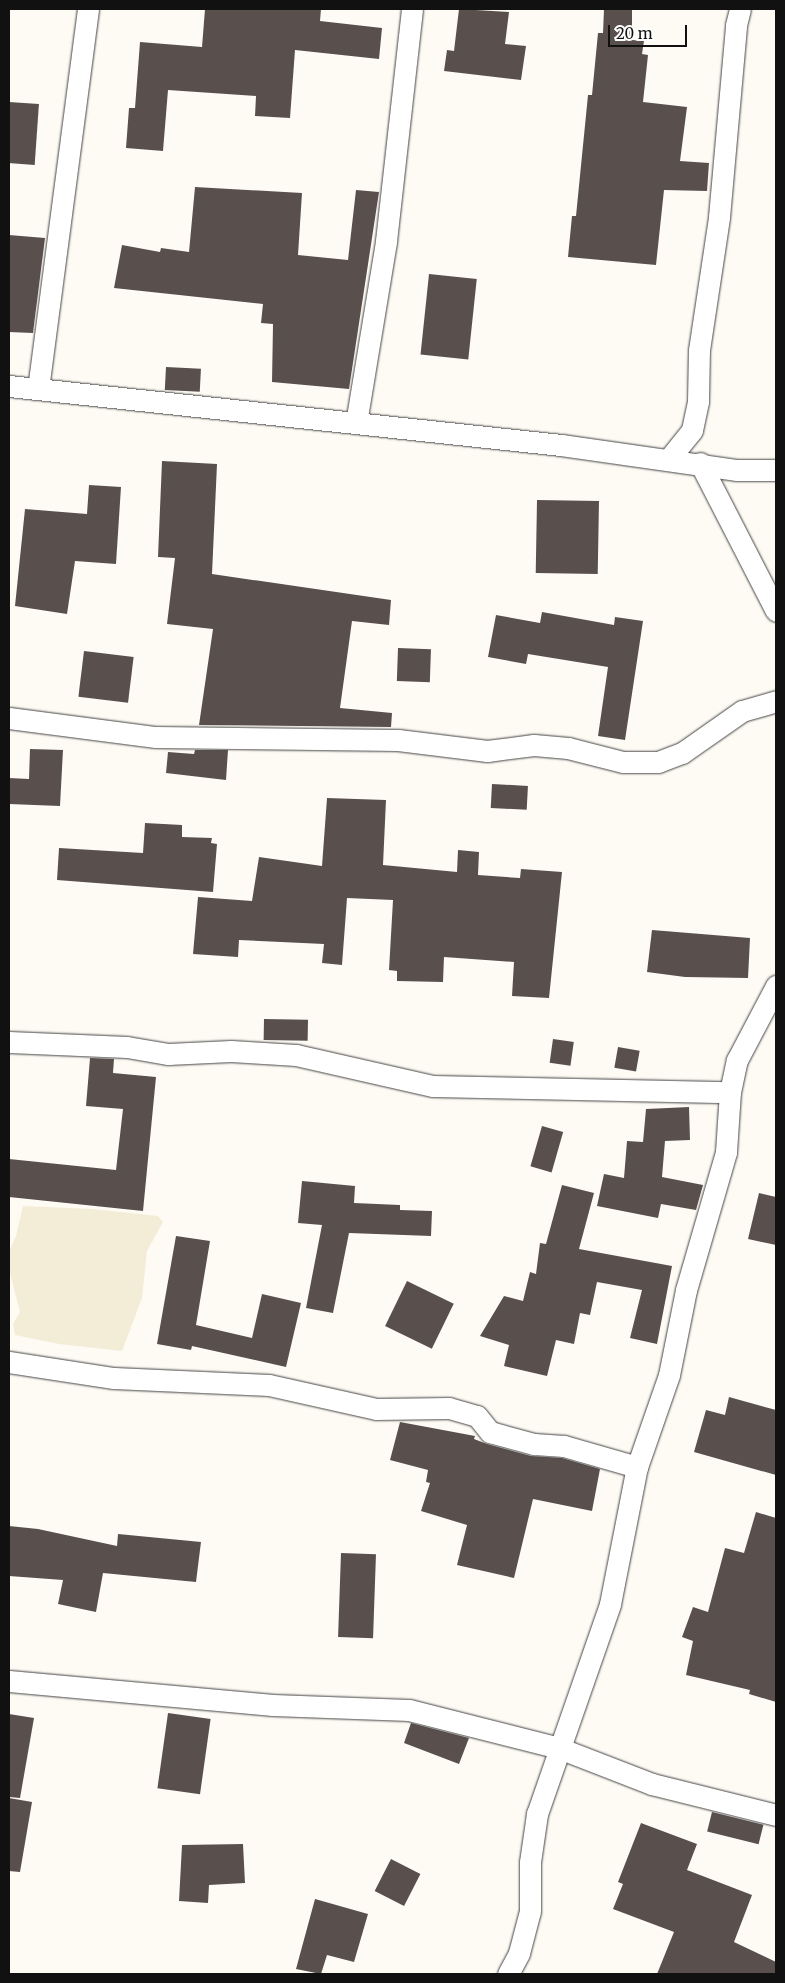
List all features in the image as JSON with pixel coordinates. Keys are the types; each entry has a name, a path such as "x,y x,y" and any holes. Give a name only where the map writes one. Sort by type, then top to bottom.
{"street":[{"path":"38,389 88,9"},
{"path":"356,423 386,241 412,9"},
{"path":"668,460 692,430 698,400 699,350 720,217 736,25 740,9"},
{"path":"9,386 561,445 668,460 700,462 737,470 776,470"},
{"path":"700,462 775,606"},
{"path":"9,718 156,737 398,740 487,751 534,745 568,748 624,762 658,762 682,753 742,711 776,701"},
{"path":"508,1974 519,1953 530,1911 530,1862 537,1814 610,1604 637,1467 668,1374 686,1290 726,1152 730,1092 737,1060 776,986"},
{"path":"9,1042 127,1047 168,1054 231,1051 296,1055 433,1086 730,1092"},
{"path":"9,1362 114,1378 269,1385 376,1409 449,1408 477,1416 490,1432 534,1444 564,1446 637,1467"},
{"path":"9,1682 273,1705 409,1710 560,1748 652,1784 776,1815"},
{"path":"552,1772 587,1760"}],"shaded area":[{"path":"23,1206 93,1209 158,1216 163,1222 147,1251 142,1298 122,1351 59,1344 15,1335 13,1324 20,1312 9,1269 9,1252 16,1236"}],"building":[{"path":"205,9 321,9 320,21 382,28 379,59 295,50 290,118 255,116 256,96 168,90 163,151 126,148 129,108 135,108 140,42 202,47"},
{"path":"459,9 509,12 505,44 526,46 521,80 444,71 447,50 454,51"},
{"path":"604,9 632,9 632,40 644,41 642,54 648,55 643,102 687,107 680,161 709,163 707,191 664,190 656,265 568,257 572,216 576,216 588,95 592,95 598,33 603,33"},
{"path":"9,102 39,104 35,165 9,163"},
{"path":"195,187 302,193 298,255 348,260 356,190 379,192 349,389 272,382 273,324 261,323 263,304 114,288 122,245 160,252 161,248 189,252"},
{"path":"9,235 45,238 33,333 9,332"},
{"path":"429,274 477,279 468,360 421,355"},
{"path":"166,367 201,369 200,392 165,390"},
{"path":"162,461 217,464 212,574 391,600 389,625 352,621 340,708 392,713 391,727 199,725 213,629 167,624 175,558 158,557"},
{"path":"89,485 121,487 116,564 75,561 67,614 15,606 25,509 87,514"},
{"path":"537,500 599,501 598,574 536,573"},
{"path":"542,612 614,625 615,617 643,621 625,740 598,736 608,667 528,654 526,664 488,657 496,615 540,623"},
{"path":"398,648 431,649 430,682 397,681"},
{"path":"84,651 134,657 128,703 78,697"},
{"path":"30,749 63,750 60,806 9,804 9,778 29,779"},
{"path":"195,750 228,750 226,780 166,773 168,752 194,754"},
{"path":"492,784 528,786 527,810 491,808"},
{"path":"327,798 386,800 383,865 457,872 458,850 479,852 478,875 520,878 521,869 562,872 549,998 512,996 514,962 444,957 443,982 397,981 397,971 389,970 393,900 347,898 342,965 322,963 324,944 239,940 238,957 193,954 198,897 252,901 259,857 322,866"},
{"path":"145,823 182,825 182,837 212,838 211,843 217,844 213,892 57,880 59,848 143,853"},
{"path":"652,930 750,938 748,978 685,977 647,972"},
{"path":"264,1019 308,1020 308,1041 264,1040"},
{"path":"553,1039 574,1042 570,1066 550,1063"},
{"path":"618,1047 640,1051 636,1072 614,1068"},
{"path":"90,1058 114,1059 113,1073 156,1077 143,1211 9,1197 9,1159 116,1170 123,1109 86,1106"},
{"path":"689,1107 690,1140 665,1141 662,1177 703,1185 696,1210 661,1204 658,1218 597,1206 604,1174 624,1178 627,1141 643,1142 646,1109"},
{"path":"542,1126 563,1132 552,1172 530,1166"},
{"path":"302,1181 355,1186 354,1203 400,1205 400,1210 432,1211 431,1236 349,1233 333,1313 306,1308 322,1225 298,1223"},
{"path":"562,1185 594,1193 579,1249 672,1266 657,1344 630,1338 642,1290 597,1282 590,1315 580,1313 574,1344 556,1340 547,1376 504,1366 509,1345 480,1336 504,1296 523,1301 530,1272 536,1274 540,1243 546,1244"},
{"path":"759,1193 776,1197 776,1245 748,1239"},
{"path":"176,1236 210,1241 196,1325 252,1338 262,1294 301,1303 286,1367 192,1346 191,1350 157,1344"},
{"path":"407,1281 454,1304 432,1349 385,1326"},
{"path":"729,1397 776,1410 776,1475 694,1452 706,1410 725,1415"},
{"path":"400,1422 475,1436 474,1439 487,1444 531,1456 562,1458 600,1469 592,1511 533,1499 514,1578 457,1565 467,1525 421,1511 430,1483 426,1482 428,1470 390,1460"},
{"path":"756,1512 776,1518 776,1702 749,1694 750,1690 686,1675 693,1641 682,1637 693,1607 708,1612 725,1548 744,1553"},
{"path":"9,1526 38,1529 117,1546 118,1534 201,1542 196,1582 103,1573 96,1612 58,1604 63,1580 9,1576"},
{"path":"341,1553 376,1554 373,1638 338,1637"},
{"path":"168,1713 211,1719 200,1794 157,1788"},
{"path":"9,1714 34,1718 20,1798 9,1797"},
{"path":"411,1723 469,1738 459,1764 404,1743"},
{"path":"9,1798 32,1802 20,1872 9,1871"},
{"path":"712,1812 763,1825 759,1844 707,1831"},
{"path":"641,1823 697,1844 687,1870 752,1895 734,1942 776,1962 776,1974 657,1974 674,1932 613,1909 623,1884 618,1882"},
{"path":"243,1844 245,1883 209,1885 208,1903 179,1901 182,1845"},
{"path":"391,1859 420,1874 404,1906 375,1891"},
{"path":"315,1899 368,1914 354,1962 327,1955 321,1974 296,1969"}]}
